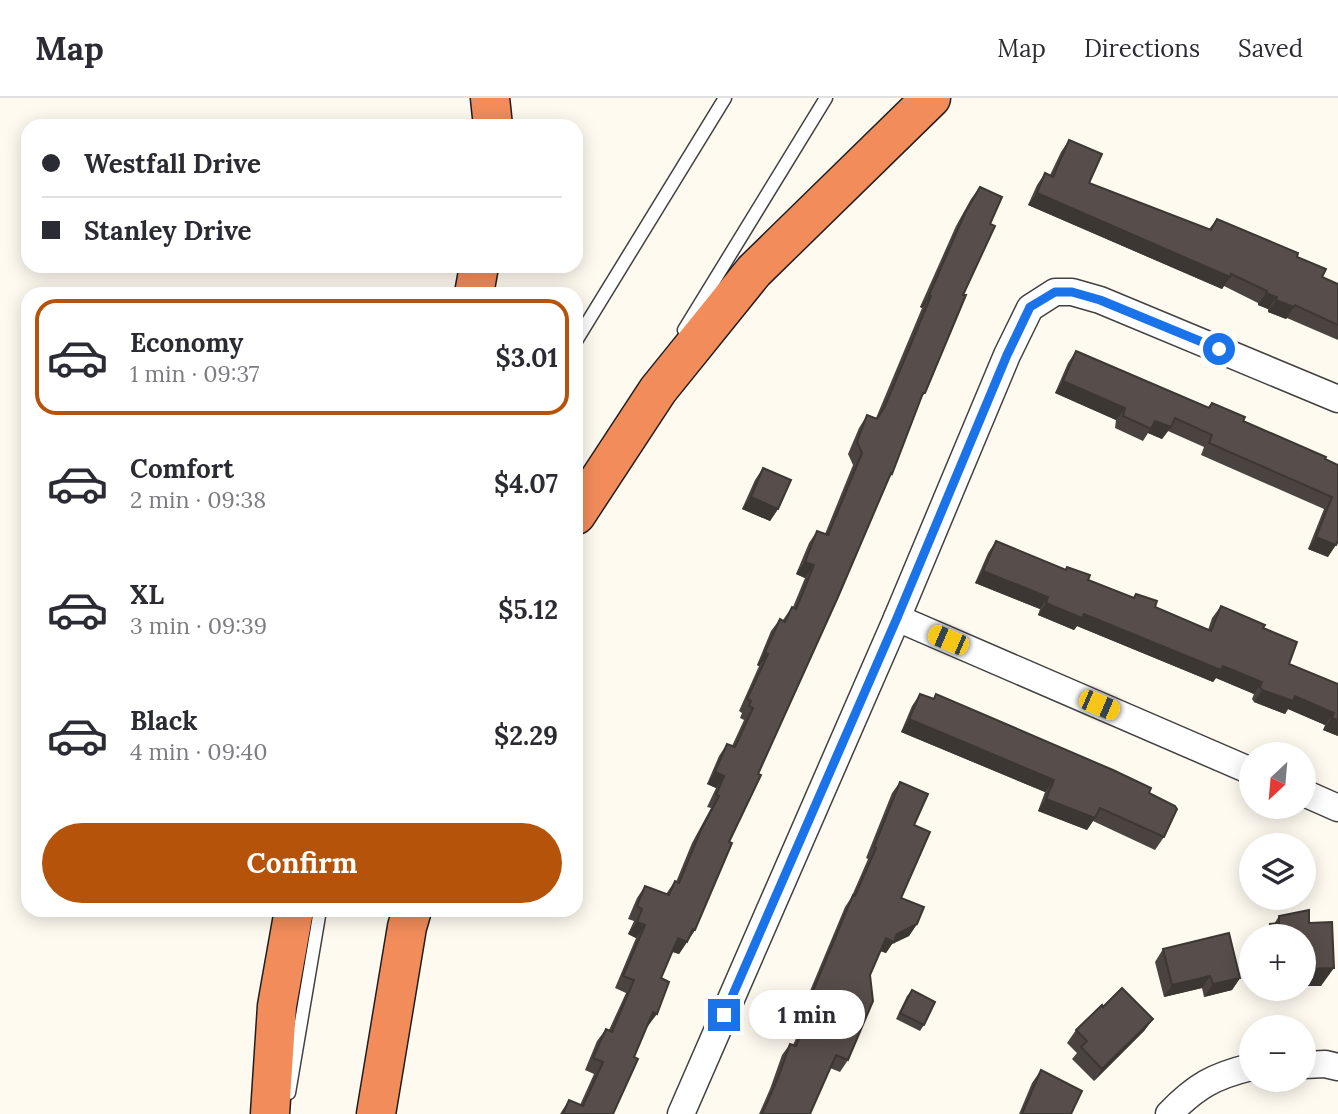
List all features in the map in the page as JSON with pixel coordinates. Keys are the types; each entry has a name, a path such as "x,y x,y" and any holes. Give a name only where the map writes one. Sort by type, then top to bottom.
{"highway":[{"path":"490,98 492,119"},
{"path":"583,504 658,390 754,271 930,98"},
{"path":"279,1107 277,1006 293,917"},
{"path":"376,1114 410,917"}],"street":[{"path":"681,1114 1030,307 1055,292 1072,292 1100,300 1338,399"},
{"path":"897,618 1239,766"},
{"path":"1316,798 1338,808"},
{"path":"1316,1064 1338,1068"},
{"path":"1170,1114 1189,1093 1223,1073 1239,1070"}],"lane":[{"path":"583,330 725,98"},
{"path":"583,503 675,345 826,98"},
{"path":"279,1107 319,917"}],"building":[{"path":"1069,140 1102,154 1089,183 1211,230 1217,219 1298,253 1297,257 1326,269 1322,277 1338,284 1338,325 1295,305 1294,307 1276,300 1277,297 1266,293 1267,291 1231,274 1230,277 1037,193 1045,173 1053,177"},
{"path":"980,187 1002,197 990,224 995,226 963,295 966,295 923,393 892,474 758,774 761,775 729,842 732,843 695,930 693,929 687,942 678,938 661,978 669,982 657,1014 653,1012 634,1057 638,1059 613,1114 563,1114 569,1100 583,1106 603,1062 593,1058 606,1029 612,1032 634,980 623,976 645,925 637,922 642,909 637,906 645,886 669,895 675,881 679,883 701,830 719,796 716,795 724,776 715,772 727,744 735,747 753,708 749,706 751,701 747,699 768,654 765,652 780,619 785,622 792,607 796,609 814,565 805,562 817,531 828,535 862,453 857,442 867,415 877,419 885,406 931,296 929,295 965,213"},
{"path":"1076,351 1209,408 1212,403 1245,417 1243,421 1326,457 1325,459 1338,465 1336,545 1316,537 1332,497 1209,443 1212,435 1175,418 1171,427 1155,421 1151,429 1123,416 1125,408 1063,381"},
{"path":"763,468 791,480 778,509 751,497"},
{"path":"996,541 1066,570 1067,567 1090,575 1088,580 1134,598 1136,594 1157,601 1155,607 1211,631 1221,606 1265,625 1263,628 1297,642 1289,664 1338,684 1338,720 1332,718 1334,713 1295,696 1293,701 1262,690 1262,682 1223,666 1221,670 1084,614 1082,618 1046,603 1048,597 983,571"},
{"path":"920,694 934,699 936,694 1151,788 1149,793 1177,809 1164,837 1100,808 1095,818 1046,799 1054,780 909,719"},
{"path":"900,782 928,794 914,825 930,832 901,898 924,907 917,924 897,934 894,942 886,938 870,975 873,1001 848,1060 836,1055 810,1114 762,1114 790,1044 796,1046 816,1000 810,998 853,895 855,896 876,848 874,847"},
{"path":"1309,910 1309,923 1332,922 1334,968 1316,969 1316,924 1270,924 1279,923 1279,916"},
{"path":"1229,933 1239,978 1213,984 1210,976 1172,985 1163,949"},
{"path":"1122,988 1153,1019 1102,1069 1081,1047 1087,1041 1076,1030"},
{"path":"912,990 935,1002 924,1025 900,1013"},
{"path":"1041,1070 1082,1091 1071,1114 1022,1114"}],"route":[{"path":"724,1015 1030,307 1055,292 1072,292 1100,300 1219,349"}]}
